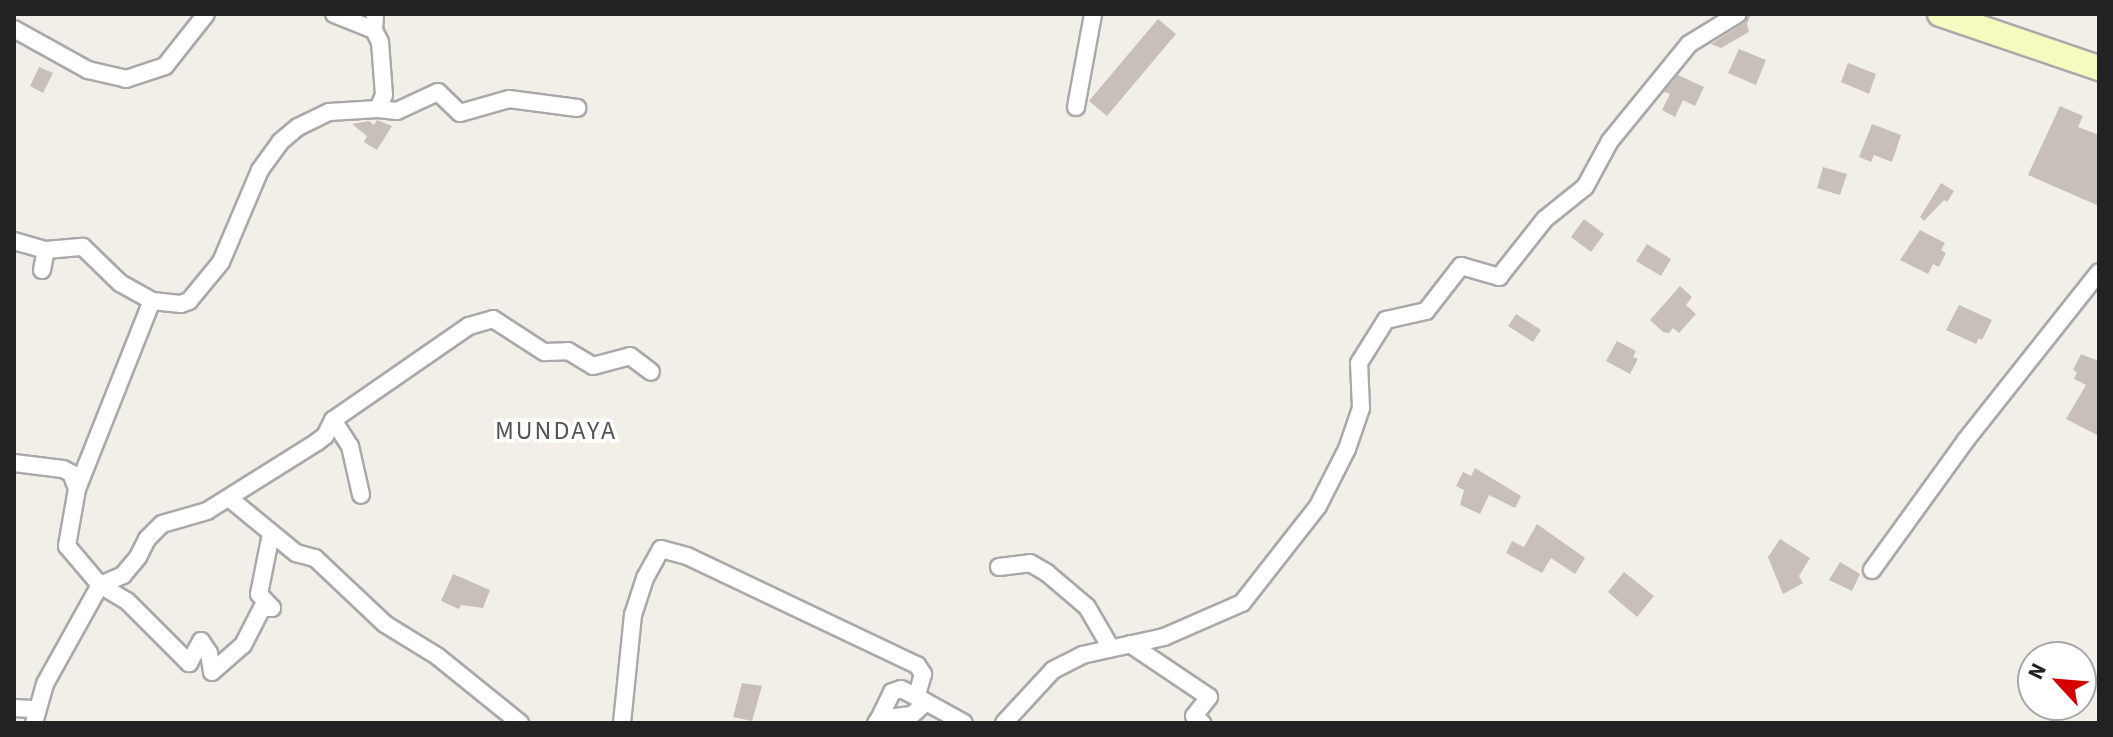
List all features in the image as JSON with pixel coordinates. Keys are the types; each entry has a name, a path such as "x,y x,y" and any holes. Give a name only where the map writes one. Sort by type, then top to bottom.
{"main road":[{"path":"1940,14 2099,68"}],"street":[{"path":"16,32 88,70 126,79 165,66 206,14"},
{"path":"334,14 374,22 384,67 384,95 378,109"},
{"path":"1076,107 1093,14"},
{"path":"1004,723 1053,670 1082,655 1164,637 1242,603 1324,494 1347,449 1361,408 1359,363 1386,320 1426,311 1461,266 1499,277 1545,219 1585,187 1610,141 1689,44 1738,14"},
{"path":"14,241 46,250 83,247 120,283 152,301 181,304 210,280 231,241 260,170 280,142 298,127 329,112 397,111 438,92 460,113 509,99 577,108"},
{"path":"42,270 46,250"},
{"path":"1872,570 1985,415 2099,272"},
{"path":"152,301 77,489 67,546 100,585 127,601 189,663 201,641 209,653 212,672 243,645 262,608 272,608 259,594 271,534"},
{"path":"14,708 35,716 52,670 100,585 123,575 138,557 147,539 162,524 193,517 229,498 317,442 325,436 333,420 453,335 493,319 544,352 568,351 593,366 630,356 651,372"},
{"path":"333,420 350,446 361,495"},
{"path":"14,463 63,469 71,473 77,489"},
{"path":"229,498 296,553 315,558 385,624 437,656 520,723"},
{"path":"622,723 633,615 645,578 661,549 687,556 917,665 923,674 921,698 912,715 877,721"},
{"path":"999,567 1030,563 1047,573 1087,607 1111,648"},
{"path":"1130,644 1209,697 1194,716 1202,723"},
{"path":"877,721 892,692 901,689 964,723"}],"building":[{"path":"1749,14 1749,32 1721,48 1711,44 1744,23"},
{"path":"1158,19 1176,34 1107,116 1089,101"},
{"path":"1739,49 1766,60 1756,85 1728,73"},
{"path":"1848,63 1876,74 1869,94 1841,82"},
{"path":"39,67 53,73 43,93 30,86"},
{"path":"1678,75 1704,87 1695,106 1683,100 1675,117 1662,110 1670,94 1664,92"},
{"path":"2060,106 2083,116 2078,127 2099,135 2099,206 2028,175"},
{"path":"377,120 392,126 377,150 364,142 367,136 352,124 369,121 374,125"},
{"path":"1872,124 1901,135 1892,162 1874,155 1871,162 1859,157"},
{"path":"1823,167 1847,174 1840,195 1817,188"},
{"path":"1941,183 1954,191 1947,202 1944,200 1924,221 1920,217"},
{"path":"1584,219 1604,234 1591,252 1571,237"},
{"path":"1920,230 1945,243 1941,250 1946,253 1939,267 1933,264 1928,274 1900,260"},
{"path":"1647,244 1671,259 1661,276 1636,261"},
{"path":"1680,286 1692,297 1686,305 1696,314 1679,333 1673,328 1669,333 1663,332 1650,320"},
{"path":"1959,305 1992,320 1982,340 1979,338 1976,344 1946,330"},
{"path":"1516,314 1541,330 1533,342 1508,326"},
{"path":"1617,341 1636,351 1633,357 1638,359 1630,374 1606,361"},
{"path":"2081,354 2099,361 2099,436 2066,419 2086,385 2074,379 2077,372 2073,370"},
{"path":"1475,468 1521,496 1515,508 1489,495 1480,514 1460,505 1464,490 1456,486 1463,472 1471,476"},
{"path":"1537,524 1585,558 1575,574 1551,558 1542,573 1506,553 1512,541 1524,547"},
{"path":"1780,539 1810,558 1799,576 1803,583 1783,594 1768,557"},
{"path":"1840,562 1860,574 1852,591 1829,580"},
{"path":"1624,572 1654,596 1637,617 1608,592"},
{"path":"453,574 490,590 483,608 461,605 459,609 441,601"},
{"path":"742,683 762,686 752,721 733,717"}],"district":[{"name":"MUNDAYA","path":"556,431"}]}
